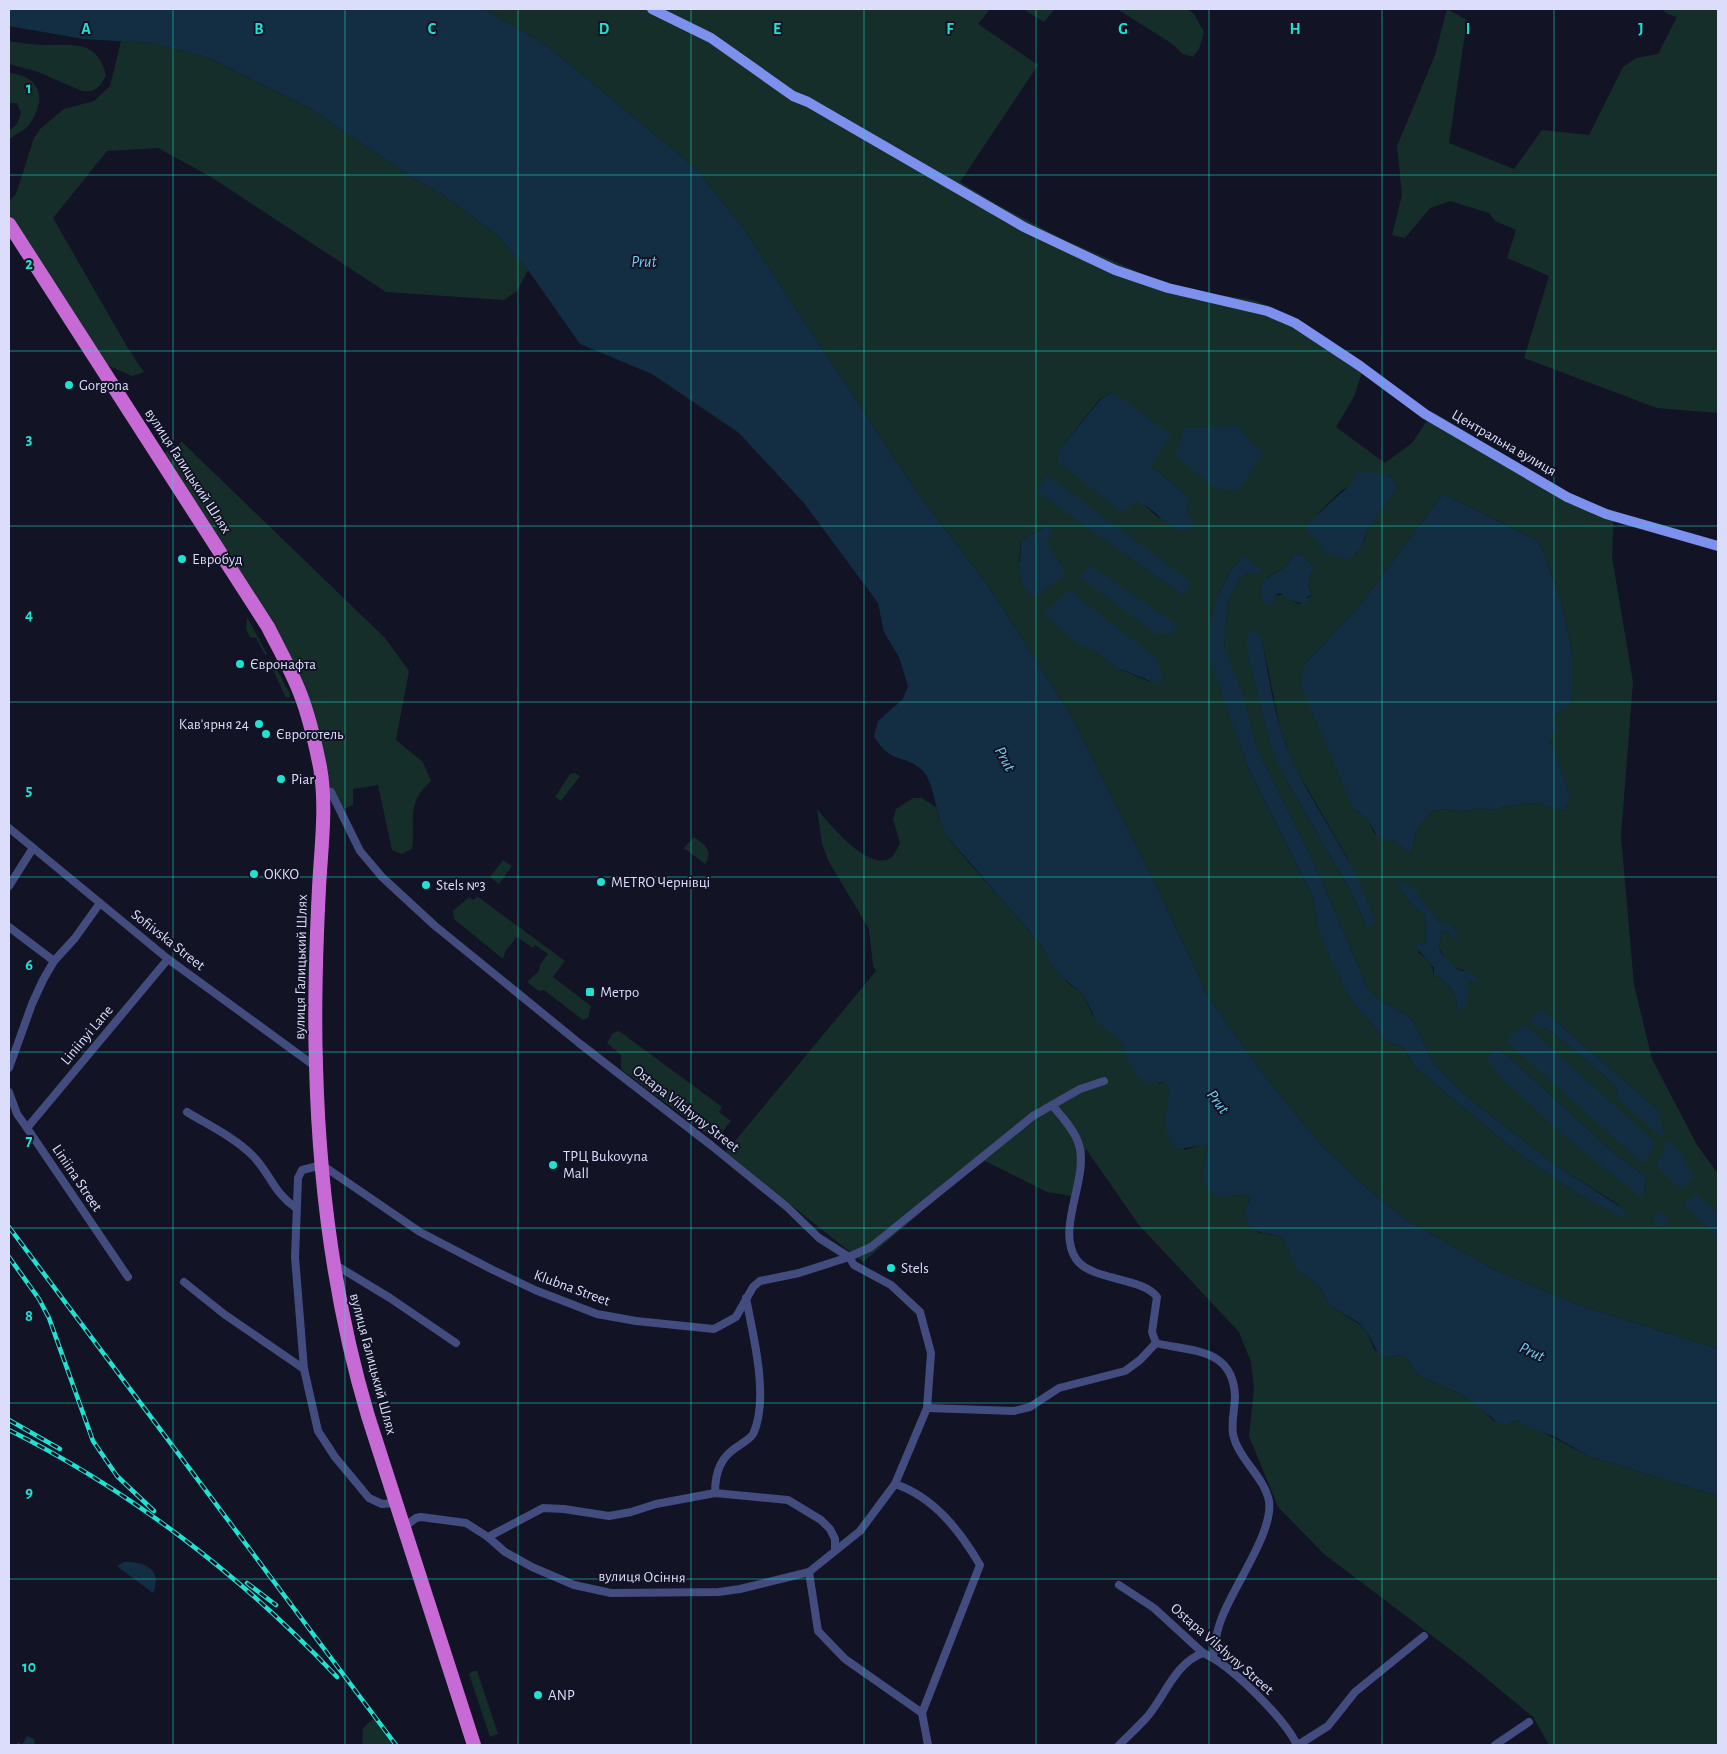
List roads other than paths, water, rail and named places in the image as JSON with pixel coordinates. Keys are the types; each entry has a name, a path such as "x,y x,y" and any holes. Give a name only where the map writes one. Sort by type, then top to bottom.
{"highway":[{"name":"вулиця Галицький Шлях","path":"9,224 15,244 268,627 300,693 320,768 322,791 323,809 315,969 316,1066 322,1165 333,1263 343,1322 355,1372 474,1745"}],"main road":[{"name":"Центральна вулиця","path":"652,9 711,38 793,96 808,102 1024,227 1115,270 1168,288 1267,311 1295,322 1360,366 1425,414 1567,498 1606,514 1718,546"}],"street":[{"name":"Ostapa Vilshyny Street","path":"322,791 331,792 360,851 376,871 434,925 579,1043 712,1146 786,1207 819,1238 849,1258 854,1265 891,1285 920,1312 932,1353 927,1408 895,1484 860,1531 809,1572"},
{"name":"Sofiivska Street","path":"9,828 168,959 316,1066"},
{"path":"9,886 32,848"},
{"path":"9,1068 32,1004 54,960 76,938 100,903"},
{"path":"9,927 54,960"},
{"name":"Liniinyi Lane","path":"27,1128 168,959"},
{"name":"Klubna Street","path":"322,1165 420,1232 534,1290 597,1314 636,1321 714,1329 736,1317 753,1287 760,1281 799,1273 849,1258 871,1247 1033,1116 1080,1089 1104,1081"},
{"name":"Liniina Street","path":"9,1092 18,1114 27,1128 128,1277"},
{"path":"1052,1105 1079,1143 1080,1160 1070,1225 1071,1246 1075,1257 1081,1265 1120,1281 1153,1291 1157,1297 1152,1319 1152,1332 1156,1343"},
{"path":"187,1112 224,1134 251,1154 267,1173 276,1191 296,1208"},
{"path":"322,1165 302,1170 298,1178 296,1208 296,1257 304,1368 318,1432 335,1457 369,1498 382,1504 396,1503"},
{"path":"333,1263 456,1343"},
{"path":"184,1282 224,1314 304,1368"},
{"path":"715,1493 718,1466 726,1454 754,1433 756,1422 760,1371 746,1298"},
{"path":"927,1408 1014,1411 1030,1407 1059,1388 1125,1372 1156,1343"},
{"path":"1156,1343 1194,1349 1210,1355 1224,1365 1233,1380 1235,1398 1233,1434 1263,1486 1269,1502 1267,1518 1249,1567 1221,1619 1213,1657"},
{"path":"895,1484 903,1486 941,1512 961,1534 980,1565 922,1713 928,1745"},
{"path":"488,1537 543,1508 564,1509 609,1516 631,1512 656,1504 715,1493 788,1500 821,1520 830,1529 835,1539 835,1550"},
{"name":"вулиця Осіння","path":"404,1527 416,1518 430,1517 466,1523 488,1537 505,1552 532,1567 574,1585 611,1593 719,1592 740,1589 809,1572"},
{"path":"809,1572 818,1632 845,1659 922,1713"},
{"name":"Ostapa Vilshyny Street","path":"1120,1585 1154,1608 1203,1653 1213,1657 1276,1715 1287,1727 1298,1745"},
{"path":"1298,1745 1328,1726 1355,1692 1424,1636"},
{"path":"1119,1745 1147,1717 1181,1668 1194,1656 1203,1653"},
{"path":"1495,1745 1529,1722"}],"water":[{"name":"Prut","path":"9,9 484,9 546,45 681,156 699,172 743,228 916,491 986,583 1068,710 1159,892 1209,998 1260,1070 1320,1144 1371,1192 1406,1220 1497,1271 1579,1305 1718,1349 1718,1496 1589,1456 1553,1436 1525,1426 1519,1420 1505,1425 1498,1423 1465,1396 1424,1378 1415,1372 1406,1357 1401,1355 1384,1358 1379,1355 1367,1332 1359,1323 1329,1305 1319,1285 1299,1272 1283,1237 1259,1232 1249,1226 1246,1213 1250,1197 1247,1194 1221,1197 1212,1192 1204,1183 1202,1177 1208,1146 1175,1148 1169,1139 1165,1118 1169,1087 1165,1082 1149,1084 1137,1077 1127,1060 1120,1041 1097,1022 1083,994 1062,977 1050,963 1043,947 950,840 941,824 926,775 915,765 886,752 874,736 878,721 903,699 908,686 899,657 884,632 878,603 804,503 739,433 652,374 580,344 528,270 496,234 442,194 413,178 306,106 207,57 151,43 83,39 9,26"},
{"path":"1113,392 1171,435 1151,466 1191,499 1186,515 1195,523 1186,531 1172,526 1148,507 1135,502 1123,513 1057,461 1059,450 1101,399"},
{"path":"1239,426 1243,435 1263,453 1238,491 1217,489 1175,456 1185,428"},
{"path":"1365,471 1391,476 1397,488 1366,532 1362,545 1354,555 1348,560 1328,554 1322,550 1318,540 1306,531 1309,522 1350,485 1357,472"},
{"path":"1047,475 1191,582 1184,596 1036,491"},
{"path":"1443,494 1539,541 1561,601 1572,652 1573,676 1570,706 1559,711 1553,720 1557,728 1548,742 1553,746 1570,797 1565,811 1537,803 1513,805 1491,810 1479,808 1463,812 1443,809 1430,812 1416,832 1411,854 1391,839 1383,841 1367,819 1354,810 1300,683 1306,663 1361,604"},
{"path":"1047,526 1051,529 1052,535 1047,541 1064,571 1064,576 1035,597 1028,592 1021,579 1021,541"},
{"path":"1302,554 1314,568 1310,576 1308,588 1313,594 1307,597 1307,605 1290,600 1280,593 1275,595 1273,605 1264,603 1261,594 1262,582 1288,564 1294,555"},
{"path":"1241,558 1246,558 1261,569 1260,573 1248,573 1240,577 1228,602 1224,647 1243,695 1257,749 1316,867 1368,989 1380,1001 1407,1015 1413,1021 1433,1062 1447,1078 1476,1104 1554,1164 1619,1206 1626,1213 1623,1218 1573,1191 1518,1153 1417,1069 1403,1047 1386,1041 1349,997 1325,947 1317,923 1313,897 1248,768 1208,654 1210,629 1217,597 1231,570"},
{"path":"1090,565 1177,625 1172,634 1156,634 1080,577"},
{"path":"1069,590 1156,658 1163,678 1159,684 1117,668 1095,651 1081,646 1044,614"},
{"path":"1252,631 1261,635 1273,701 1287,749 1304,784 1349,861 1368,901 1375,923 1367,927 1351,892 1284,776 1272,751 1247,653 1247,634"},
{"path":"1396,882 1416,889 1438,923 1443,922 1452,925 1460,942 1442,929 1439,947 1441,953 1457,969 1473,974 1482,984 1467,980 1468,998 1464,1007 1457,1014 1455,996 1449,986 1434,975 1434,968 1415,946 1420,942 1426,945 1425,916 1414,907"},
{"path":"1542,1009 1658,1110 1664,1135 1661,1136 1617,1098 1618,1091 1607,1078 1553,1033 1544,1028 1538,1028 1529,1019"},
{"path":"1524,1024 1653,1140 1653,1149 1643,1164 1506,1041"},
{"path":"1499,1048 1614,1153 1646,1177 1644,1192 1640,1197 1563,1135 1499,1076 1486,1057"},
{"path":"1670,1141 1679,1150 1693,1177 1684,1188 1679,1187 1656,1166 1666,1143"},
{"path":"1697,1194 1718,1213 1718,1236 1684,1206 1686,1201"},
{"path":"1658,1212 1664,1212 1668,1219 1664,1226 1658,1226 1654,1222 1654,1216"},
{"path":"124,1562 139,1563 150,1568 156,1578 153,1593 117,1566"},
{"path":"27,1736 34,1739 35,1743 32,1745 22,1745"}],"railway":[{"path":"9,1227 396,1745"},
{"path":"9,1257 39,1299 49,1318 93,1441 117,1476 154,1511"},
{"path":"9,1420 60,1449"},
{"path":"9,1430 99,1480 184,1539 263,1605 337,1677"},
{"path":"247,1583 276,1605"}],"place":[{"name":"Gorgona","path":"69,385"},
{"name":"Евробуд","path":"182,559"},
{"name":"Євронафта","path":"240,664"},
{"name":"Кав'ярня 24","path":"259,724"},
{"name":"Євроготель","path":"266,734"},
{"name":"Piar","path":"281,779"},
{"name":"OKKO","path":"254,874"},
{"name":"METRO Чернівці","path":"601,882"},
{"name":"Stels №3","path":"426,885"},
{"name":"Метро","path":"590,992"},
{"name":"ТРЦ Bukovyna Mall","path":"553,1165"},
{"name":"Stels","path":"891,1268"},
{"name":"ANP","path":"538,1695"}]}
